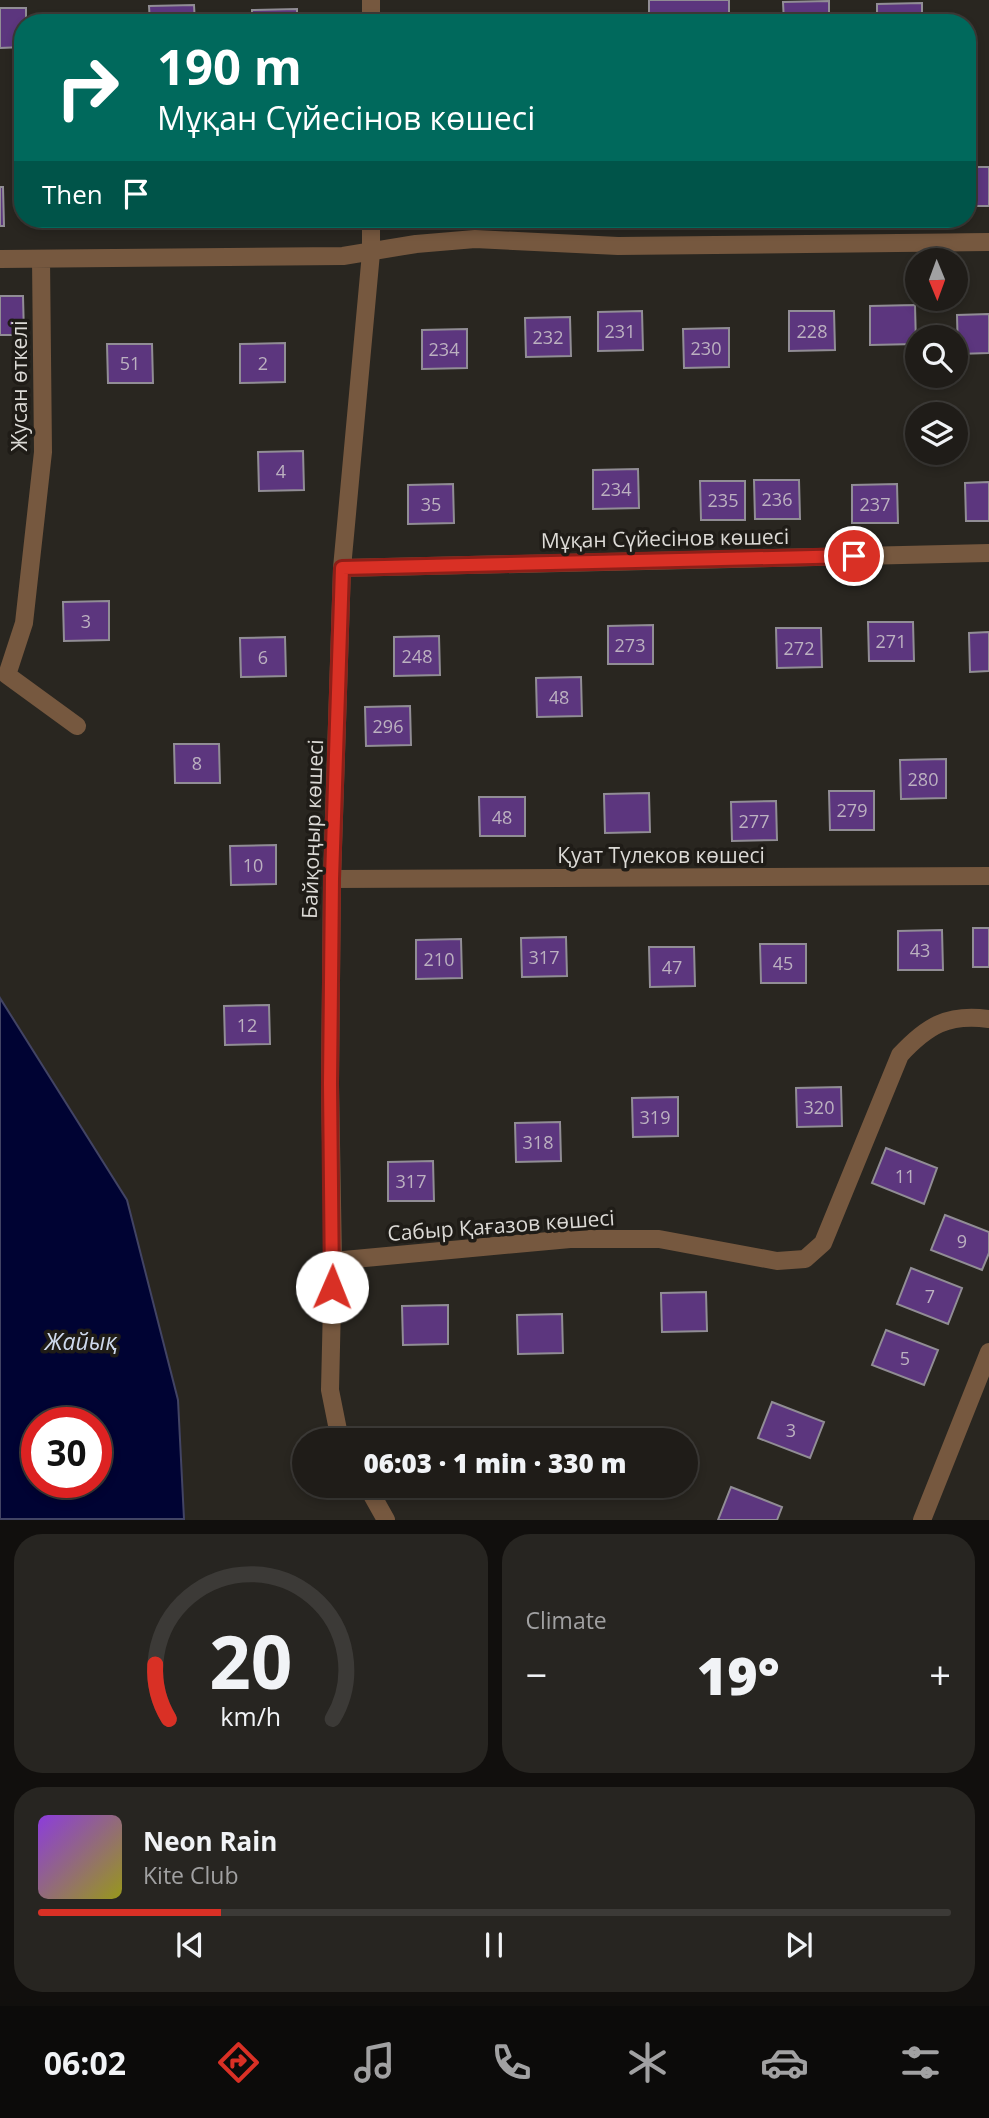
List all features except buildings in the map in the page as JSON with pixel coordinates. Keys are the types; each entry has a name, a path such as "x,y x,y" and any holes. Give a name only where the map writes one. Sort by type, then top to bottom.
{"street":[{"name":"Байқоңыр көшесi","path":"338,1428 330,1390 332,879 342,568 371,253 371,228"},
{"path":"0,259 343,256 416,244 475,239 618,246 989,242"},
{"name":"Жусан өткелі","path":"41,259 43,452 24,623 7,675 77,726"},
{"name":"Мұқан Сүйесінов көшесі","path":"342,568 989,553"},
{"name":"Қуат Түлеков көшесі","path":"332,879 989,876"},
{"name":"Сабыр Қағазов көшесі","path":"332,1261 570,1239 659,1239 777,1261 805,1259 823,1243 900,1055 921,1032 945,1021 975,1017 989,1019"},
{"path":"922,1520 989,1352"},
{"path":"374,1498 386,1520"}],"water":[{"name":"Жайық","path":"0,998 127,1200 178,1400 184,1519 0,1519"}],"route":[{"path":"332,1287 332,879 342,568 854,556"}]}
